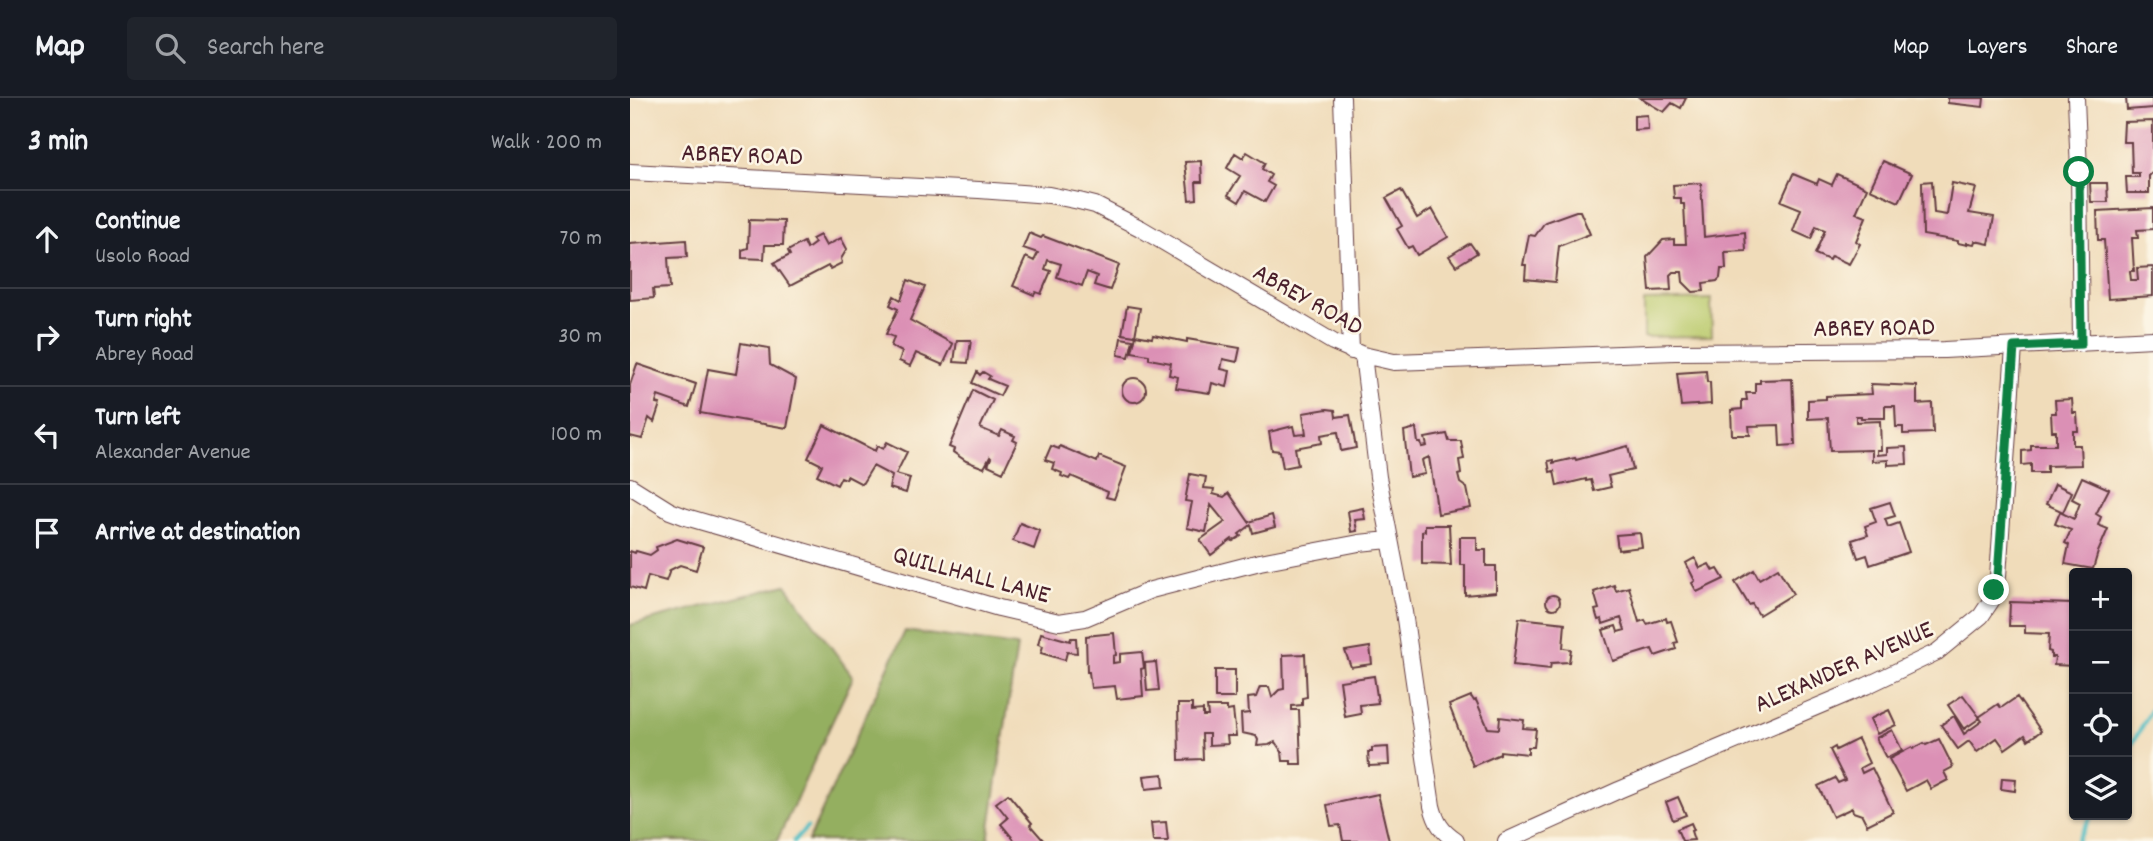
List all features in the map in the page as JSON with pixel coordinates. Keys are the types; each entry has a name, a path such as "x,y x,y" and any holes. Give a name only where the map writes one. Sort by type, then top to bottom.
{"street":[{"path":"1342,98 1357,353 1404,612 1432,806 1437,824 1456,841"},
{"path":"2076,98 2081,344"},
{"name":"ABREY ROAD","path":"630,172 979,190 1049,195 1079,201 1095,205 1140,228 1313,332 1357,353 1394,362 1675,352 1842,352 2014,347 2153,339"},
{"name":"ALEXANDER AVENUE","path":"1506,841 1629,785 1866,686 1937,652 1973,624 1990,601 1998,576 2014,347"},
{"name":"QUILLHALL LANE","path":"630,486 670,510 697,521 999,608 1059,622 1085,618 1151,590 1260,562 1359,542 1389,540"}],"green space":[{"path":"1711,299 1712,336 1644,337 1644,301"},
{"path":"786,585 853,677 777,841 630,841 630,625"},
{"path":"905,631 1017,646 988,841 808,841"}],"building":[{"path":"1640,98 1686,98 1681,108 1672,103 1664,112"},
{"path":"1948,98 1984,98 1983,107 1948,103"},
{"path":"2126,98 2152,98 2153,108 2127,110"},
{"path":"1647,115 1648,129 1634,130 1634,116"},
{"path":"2153,121 2153,172 2149,176 2149,193 2127,193 2126,177 2139,177 2139,173 2132,173 2131,142 2123,142 2124,122"},
{"path":"1247,152 1265,163 1262,169 1271,175 1267,182 1274,186 1265,202 1245,191 1239,202 1228,195 1240,176 1227,168 1235,153 1243,158"},
{"path":"1201,161 1202,182 1196,182 1197,199 1189,200 1185,162"},
{"path":"1883,161 1912,174 1899,202 1870,189"},
{"path":"1793,174 1817,184 1819,179 1832,185 1837,174 1867,188 1856,213 1866,217 1856,241 1860,244 1849,264 1831,256 1829,260 1815,254 1825,230 1816,226 1811,239 1793,231 1801,209 1781,201"},
{"path":"1932,181 1934,213 1947,215 1952,183 1976,188 1969,213 1994,217 1989,244 1975,241 1974,244 1967,245 1923,235 1922,182"},
{"path":"1701,183 1704,237 1745,232 1746,251 1725,252 1726,269 1721,269 1717,281 1703,283 1704,291 1693,292 1683,282 1682,272 1673,272 1670,275 1671,290 1650,291 1647,257 1663,240 1674,239 1674,244 1686,244 1684,204 1681,204 1681,198 1674,198 1673,185"},
{"path":"2090,183 2107,183 2108,202 2091,202"},
{"path":"1401,190 1417,218 1432,209 1448,237 1417,255 1412,246 1408,248 1397,229 1402,226 1386,198"},
{"path":"2153,208 2153,229 2137,230 2138,238 2132,238 2134,271 2130,271 2131,280 2138,280 2137,268 2153,267 2153,296 2108,299 2104,240 2098,240 2097,211"},
{"path":"1580,211 1590,234 1559,246 1555,282 1525,279 1526,265 1523,265 1529,235 1535,236 1545,222"},
{"path":"749,220 784,221 783,245 765,245 764,259 742,258 742,250 748,248"},
{"path":"1029,233 1119,265 1110,290 1094,285 1097,276 1087,272 1082,286 1057,277 1061,264 1048,260 1045,269 1051,271 1041,294 1036,292 1034,295 1013,286 1026,257 1034,261 1038,253 1023,248"},
{"path":"820,235 826,246 841,238 847,249 841,259 842,263 830,269 828,266 790,286 774,263 790,255 788,251 804,242 807,249 815,243 812,239"},
{"path":"686,240 687,257 668,258 670,288 653,289 654,298 630,300 630,244"},
{"path":"1470,243 1477,253 1456,266 1449,256"},
{"path":"908,280 925,287 910,320 953,344 943,365 916,353 910,366 899,361 902,352 891,346 894,337 886,334 898,309 890,305 894,296 901,300"},
{"path":"1127,306 1140,308 1135,336 1122,334"},
{"path":"1136,335 1152,338 1153,335 1187,342 1187,339 1240,348 1237,362 1223,359 1221,369 1230,371 1227,387 1212,383 1210,393 1176,388 1178,377 1169,375 1171,363 1149,359 1149,355 1132,352"},
{"path":"1121,338 1133,340 1129,357 1118,355"},
{"path":"957,340 971,340 968,363 954,362"},
{"path":"741,343 769,348 770,365 796,379 787,428 700,413 708,369 736,374"},
{"path":"637,364 696,384 689,407 658,396 656,403 660,404 654,422 649,418 642,439 630,436 630,385"},
{"path":"1706,371 1707,382 1710,382 1711,404 1681,406 1677,373"},
{"path":"977,372 980,375 983,372 990,376 988,379 1005,386 1000,396 972,383"},
{"path":"1134,378 1143,381 1146,390 1143,399 1134,402 1125,399 1122,390 1125,381"},
{"path":"1792,379 1795,445 1780,446 1779,425 1749,426 1750,435 1732,435 1731,410 1742,409 1742,400 1747,400 1746,393 1755,393 1755,383 1760,383 1760,380"},
{"path":"1871,384 1917,386 1917,404 1932,403 1933,433 1903,434 1903,427 1896,427 1895,406 1885,406 1885,418 1856,416 1856,422 1880,421 1881,450 1877,450 1877,455 1887,454 1887,448 1906,447 1907,464 1888,465 1888,460 1872,461 1872,450 1830,451 1828,418 1808,419 1808,400 1826,399 1826,396 1872,394"},
{"path":"973,390 993,400 980,428 999,436 1002,430 1015,436 1013,440 1017,442 1003,472 988,465 990,457 984,468 966,461 949,447"},
{"path":"2072,399 2073,413 2077,413 2078,431 2073,431 2073,445 2080,445 2081,465 2047,466 2047,473 2031,473 2031,464 2022,465 2022,451 2031,450 2031,445 2056,445 2056,431 2052,431 2051,413 2056,413 2055,400"},
{"path":"1335,410 1336,417 1350,415 1356,448 1341,451 1338,432 1321,435 1322,443 1295,448 1298,465 1283,468 1280,451 1272,450 1269,432 1293,426 1295,435 1306,434 1303,413"},
{"path":"824,425 875,451 877,446 883,449 887,442 907,452 896,474 910,478 906,493 889,488 892,476 873,466 862,484 847,476 846,479 841,477 837,485 817,475 822,465 808,458"},
{"path":"1416,428 1418,443 1421,443 1422,447 1427,446 1425,438 1447,434 1449,441 1461,441 1464,459 1459,460 1461,474 1458,475 1460,483 1467,488 1471,508 1438,514 1429,457 1422,460 1425,474 1409,477 1404,431"},
{"path":"1051,446 1059,449 1060,446 1097,462 1099,456 1126,467 1114,499 1106,497 1108,492 1071,476 1069,479 1061,476 1062,473 1052,469 1054,463 1045,460"},
{"path":"1628,446 1633,470 1608,476 1611,487 1594,491 1591,480 1586,479 1557,486 1554,471 1550,472 1548,461 1553,460 1553,463 1575,458 1576,460"},
{"path":"1190,474 1206,477 1204,488 1214,489 1213,494 1224,497 1229,493 1249,522 1272,515 1275,527 1253,533 1251,525 1239,534 1241,536 1233,541 1232,539 1211,555 1200,540 1225,522 1211,505 1206,532 1187,528 1192,502 1185,501"},
{"path":"2082,477 2109,489 2096,514 2101,517 2098,525 2108,529 2093,568 2065,564 2069,545 2065,543 2071,530 2055,524 2060,512 2074,519 2080,503 2072,499"},
{"path":"2055,484 2072,492 2063,512 2046,504"},
{"path":"1890,502 1895,516 1885,519 1888,527 1899,523 1909,552 1870,565 1867,555 1858,558 1852,540 1868,535 1865,526 1876,522 1871,508"},
{"path":"1363,508 1365,519 1355,520 1357,531 1351,532 1348,511"},
{"path":"1020,523 1040,531 1034,549 1013,541"},
{"path":"1425,525 1449,525 1451,565 1422,564 1422,532 1425,531"},
{"path":"1640,533 1642,547 1618,550 1616,535"},
{"path":"1460,537 1477,537 1477,550 1486,550 1486,566 1496,566 1496,592 1465,595 1465,565 1460,565"},
{"path":"677,539 703,547 696,570 680,565 670,570 666,581 648,576 644,591 630,587 630,551 650,555 657,550 656,547"},
{"path":"1695,558 1700,568 1709,564 1713,571 1718,569 1724,579 1697,592 1686,563"},
{"path":"1778,568 1793,594 1759,615 1752,604 1749,605 1735,582 1754,570 1759,579"},
{"path":"1614,585 1616,591 1629,587 1639,622 1645,620 1647,624 1666,618 1667,622 1671,621 1678,642 1674,643 1676,649 1655,656 1652,649 1613,661 1603,630 1616,626 1618,632 1625,630 1621,618 1603,624 1602,619 1598,620 1595,610 1599,609 1594,592"},
{"path":"1550,595 1556,595 1560,602 1556,609 1550,609 1546,605 1546,599"},
{"path":"2010,602 2069,604 2069,666 2054,665 2055,657 2051,657 2051,652 2048,651 2049,634 2025,633 2025,626 2009,626"},
{"path":"1519,618 1565,623 1563,648 1571,649 1569,662 1551,663 1550,669 1513,665"},
{"path":"1041,633 1070,641 1071,638 1076,638 1077,653 1067,652 1065,660 1041,653 1043,646 1038,644"},
{"path":"1114,633 1116,655 1113,656 1113,663 1120,662 1120,654 1142,652 1143,696 1117,699 1115,686 1091,688 1087,672 1086,636"},
{"path":"1370,647 1372,664 1351,667 1345,651"},
{"path":"1305,654 1307,697 1302,698 1302,705 1292,706 1292,710 1299,710 1301,764 1291,764 1291,761 1283,761 1282,752 1275,742 1257,746 1256,736 1242,733 1241,714 1249,713 1248,698 1256,697 1260,687 1269,687 1272,697 1284,689 1283,655"},
{"path":"1156,662 1159,690 1147,691 1145,663"},
{"path":"1215,670 1235,670 1235,698 1215,698"},
{"path":"1374,676 1378,703 1360,705 1361,714 1345,717 1340,681"},
{"path":"1963,695 1980,718 1964,729 1948,705"},
{"path":"1471,696 1476,700 1488,728 1499,729 1500,717 1524,720 1523,728 1536,729 1534,747 1528,747 1528,754 1500,751 1500,754 1473,766 1449,705"},
{"path":"2017,697 2041,731 2028,740 2025,735 2005,749 1997,738 1977,752 1969,741 1958,749 1941,725 1954,716 1964,734 1982,721 1979,717 1998,704 2001,708"},
{"path":"1178,704 1192,704 1192,711 1203,710 1203,716 1208,716 1207,707 1227,707 1227,711 1233,710 1236,736 1227,736 1228,744 1209,745 1209,734 1202,734 1203,759 1179,760"},
{"path":"1889,710 1896,725 1877,734 1870,719"},
{"path":"1892,730 1902,750 1886,758 1876,738"},
{"path":"1858,739 1869,763 1860,768 1862,773 1872,768 1893,812 1867,825 1862,815 1853,812 1852,808 1833,817 1818,786 1835,778 1838,783 1845,780 1830,750 1835,747 1836,750"},
{"path":"1939,739 1953,767 1944,772 1948,780 1931,789 1926,780 1906,791 1889,759 1912,747 1913,749"},
{"path":"1388,747 1389,765 1369,766 1368,752 1372,752 1372,748"},
{"path":"1163,774 1164,787 1146,789 1144,776"},
{"path":"2002,778 2016,779 2015,791 2001,789"},
{"path":"1008,794 1044,841 1015,841 1001,824 1008,818 996,803"},
{"path":"1378,794 1389,841 1343,841 1340,825 1331,826 1327,805"},
{"path":"1678,797 1686,815 1673,820 1666,802"},
{"path":"1166,822 1168,841 1153,841 1151,823"},
{"path":"1691,823 1694,840 1682,841 1677,829"}],"waterway":[{"path":"2132,744 2153,707"},
{"path":"2077,841 2089,820"},
{"path":"794,841 807,827"}],"route":[{"path":"1994,590 1998,576 2014,347 2081,344 2079,172"}]}
